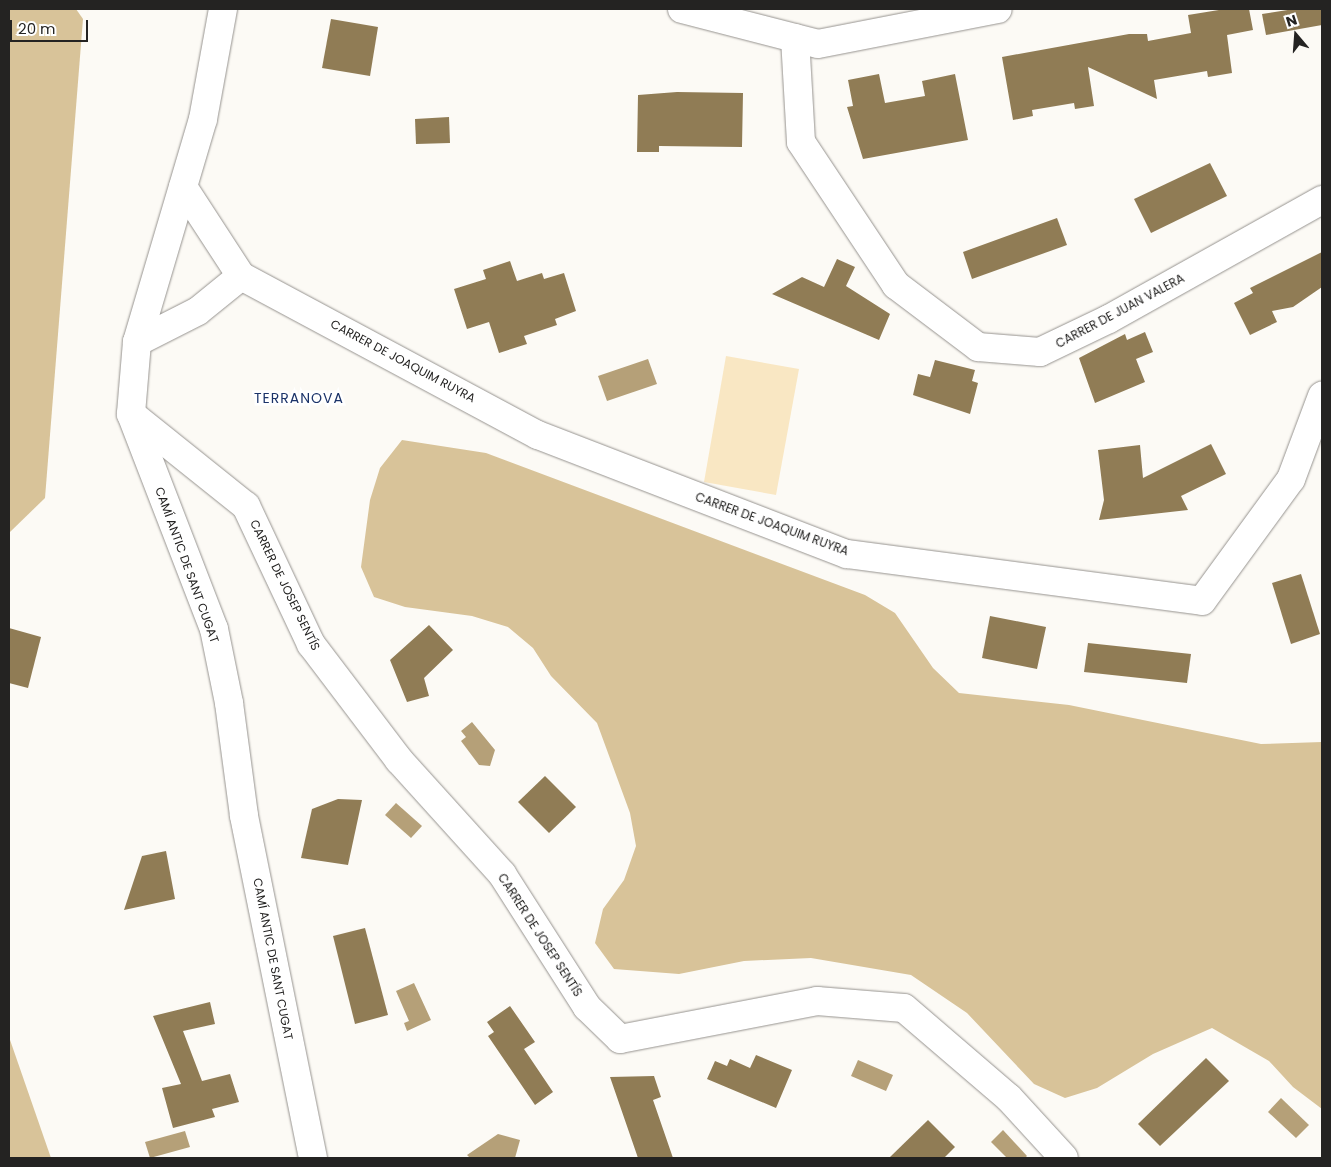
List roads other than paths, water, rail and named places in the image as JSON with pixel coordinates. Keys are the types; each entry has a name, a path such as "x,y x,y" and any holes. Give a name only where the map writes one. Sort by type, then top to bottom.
{"street":[{"name":"CAMÍ ANTIC DE SANT CUGAT","path":"223,9 203,119 136,342 131,414 214,629 230,704 244,816 313,1158"},
{"path":"682,9 818,44 998,9"},
{"name":"CARRER DE JUAN VALERA","path":"795,38 801,142 896,285 978,346 1040,352 1322,200"},
{"name":"CARRER DE JOAQUIM RUYRA","path":"183,187 241,276 538,435 846,554 1202,601 1291,480 1322,396"},
{"path":"136,342 198,311 241,276"},
{"name":"CARRER DE JOSEP SENTÍS","path":"131,414 246,506 312,644 399,760 502,874 587,1007 620,1039 817,1001 904,1008 1009,1098 1064,1158"}],"district":[{"name":"TERRANOVA","path":"299,398"}]}
